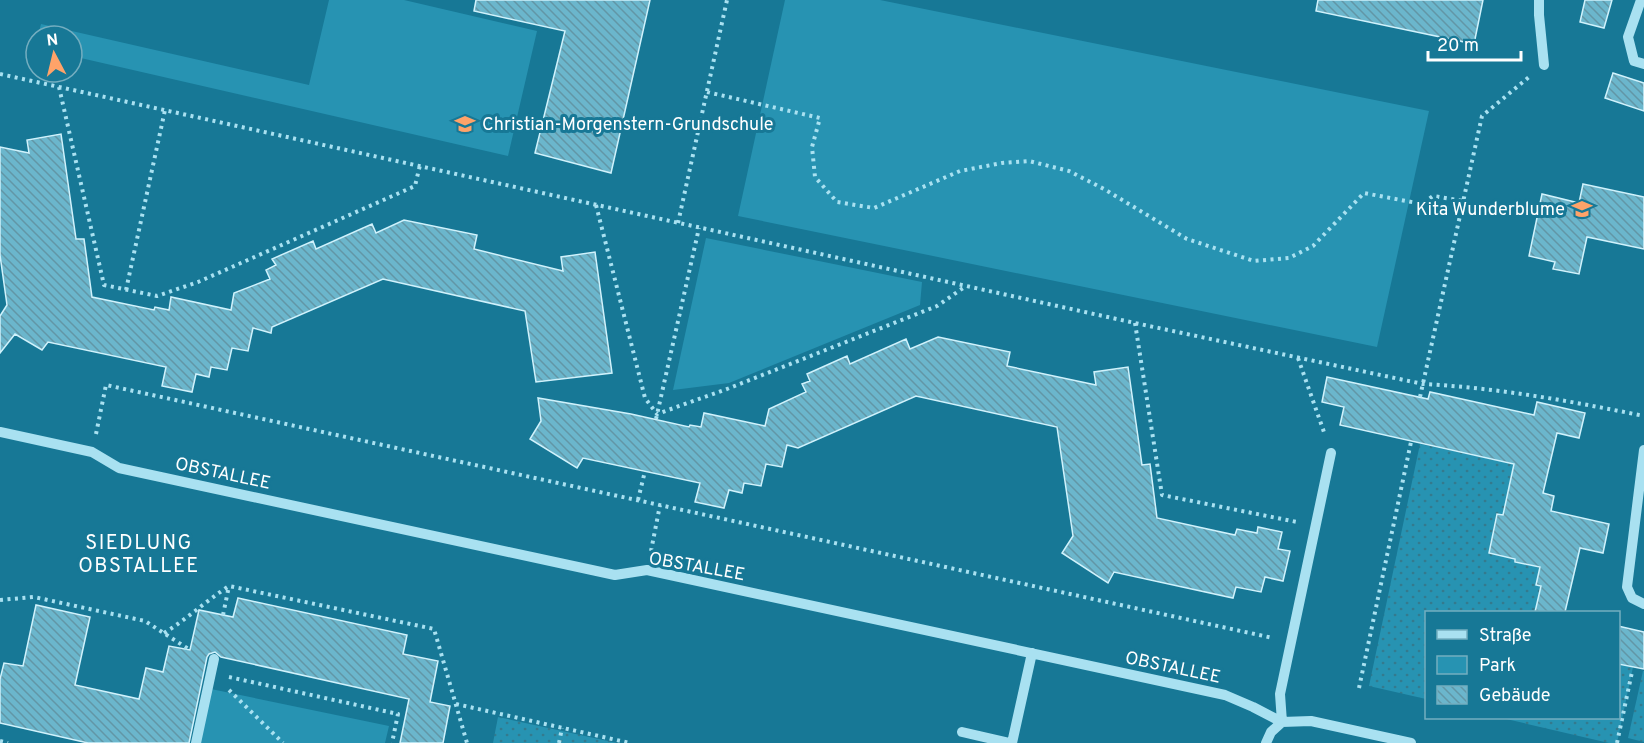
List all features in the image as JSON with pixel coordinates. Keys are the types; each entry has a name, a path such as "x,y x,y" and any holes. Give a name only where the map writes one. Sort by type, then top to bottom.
{"street":[{"path":"1539,0 1544,65"},
{"path":"1641,0 1628,37 1634,61 1644,64"},
{"name":"OBSTALLEE","path":"0,432 92,452 118,468 615,576 647,570 1225,695 1253,706 1282,722"},
{"path":"1644,450 1627,587 1632,598 1644,604"},
{"path":"1282,722 1280,694 1331,453"},
{"path":"962,732 1011,743 1032,653"},
{"path":"196,743 214,659"},
{"path":"1266,743 1271,732 1282,722 1311,721 1411,743"}],"path":[{"path":"678,223 727,0"},
{"path":"1420,397 1482,116 1544,65"},
{"path":"0,74 1298,358 1423,384 1467,386 1538,395 1644,416"},
{"path":"59,87 104,285 126,290 157,296 198,282 415,186 420,165"},
{"path":"707,92 820,118 812,147 814,177 837,202 874,208 960,171 1002,163 1029,161 1069,171 1104,189 1187,239 1254,261 1289,258 1313,246 1364,193 1422,204 1433,196 1463,201"},
{"path":"126,290 165,110"},
{"path":"596,205 645,398 657,417"},
{"path":"657,417 699,228"},
{"path":"657,417 937,306 966,286"},
{"path":"1135,324 1162,495 1316,525"},
{"path":"1298,358 1331,453"},
{"path":"92,452 106,385 1291,642"},
{"path":"1359,688 1411,442"},
{"path":"638,500 645,471"},
{"path":"647,570 660,505"},
{"path":"223,615 229,586"},
{"path":"164,633 229,586 434,629 467,743"},
{"path":"0,600 34,597 145,621 190,650"},
{"path":"1617,743 1632,672"},
{"path":"211,673 283,743"},
{"path":"211,673 398,714 392,743"},
{"path":"456,704 630,743"},
{"path":"559,743 562,728"},
{"path":"0,741 8,743"}],"green space":[{"path":"329,0 404,0 537,31 508,156 84,59 84,34 309,85"},
{"path":"785,0 880,0 1429,111 1377,347 738,216"},
{"path":"706,238 922,282 920,305 729,383 673,390"},
{"path":"1420,444 1514,464 1508,516 1496,514 1489,553 1540,567 1536,585 1541,586 1535,611 1425,611 1425,699 1369,686"},
{"path":"1620,664 1633,667 1617,743 1506,719 1620,719"},
{"path":"1644,671 1644,742 1628,738"},
{"path":"211,689 389,726 385,743 200,743"},
{"path":"498,717 617,743 493,743"}],"building":[{"path":"476,0 650,0 611,173 535,153 565,31 474,11"},
{"path":"1318,0 1483,0 1474,44 1316,11"},
{"path":"1585,0 1612,0 1604,28 1580,22"},
{"path":"1613,73 1644,83 1644,111 1605,98"},
{"path":"61,134 76,239 84,239 92,297 154,310 155,307 169,310 171,297 231,310 234,293 270,279 266,270 276,265 272,259 313,241 316,249 372,224 376,233 404,220 477,235 474,249 563,271 561,257 595,252 612,373 536,382 525,311 383,279 272,327 271,333 253,328 248,351 232,348 227,370 211,367 209,377 196,374 192,392 162,386 166,367 48,342 42,350 15,334 0,353 0,316 7,305 0,255 0,147 29,153 27,140"},
{"path":"1583,184 1644,197 1644,249 1587,237 1579,274 1553,269 1555,262 1529,256 1542,194 1579,203"},
{"path":"938,337 1010,352 1007,366 1096,385 1094,372 1128,367 1142,465 1150,464 1157,518 1235,535 1237,529 1257,533 1258,527 1282,532 1278,549 1290,551 1283,581 1265,577 1261,592 1236,587 1233,598 1114,572 1108,583 1062,553 1073,536 1057,427 916,396 798,448 787,445 782,467 766,464 761,486 744,483 742,493 729,490 724,508 695,502 700,483 583,458 577,468 530,439 541,421 538,398 631,414 689,427 690,425 701,427 704,413 765,426 769,409 806,392 802,384 810,381 807,374 847,356 850,364 906,339 910,349"},
{"path":"1327,377 1428,399 1430,392 1534,415 1537,402 1585,413 1579,438 1557,433 1543,493 1554,496 1551,511 1609,524 1603,553 1580,548 1565,611 1535,611 1541,586 1536,585 1540,567 1489,553 1497,514 1503,515 1514,464 1340,425 1344,407 1322,402"},
{"path":"238,598 407,635 403,654 438,661 430,702 450,706 443,743 400,743 409,699 221,657 215,652 207,657 189,743 88,743 0,723 0,679 4,663 23,666 36,605 90,617 75,685 139,699 146,668 163,672 169,646 190,650 199,610 233,617"},
{"path":"1620,626 1644,632 1644,669 1620,664"}],"place":[{"name":"Christian-Morgenstern-Grundschule","path":"465,124"},
{"name":"Kita Wunderblume","path":"1582,209"}],"district":[{"name":"SIEDLUNG OBSTALLEE","path":"139,554"}]}
